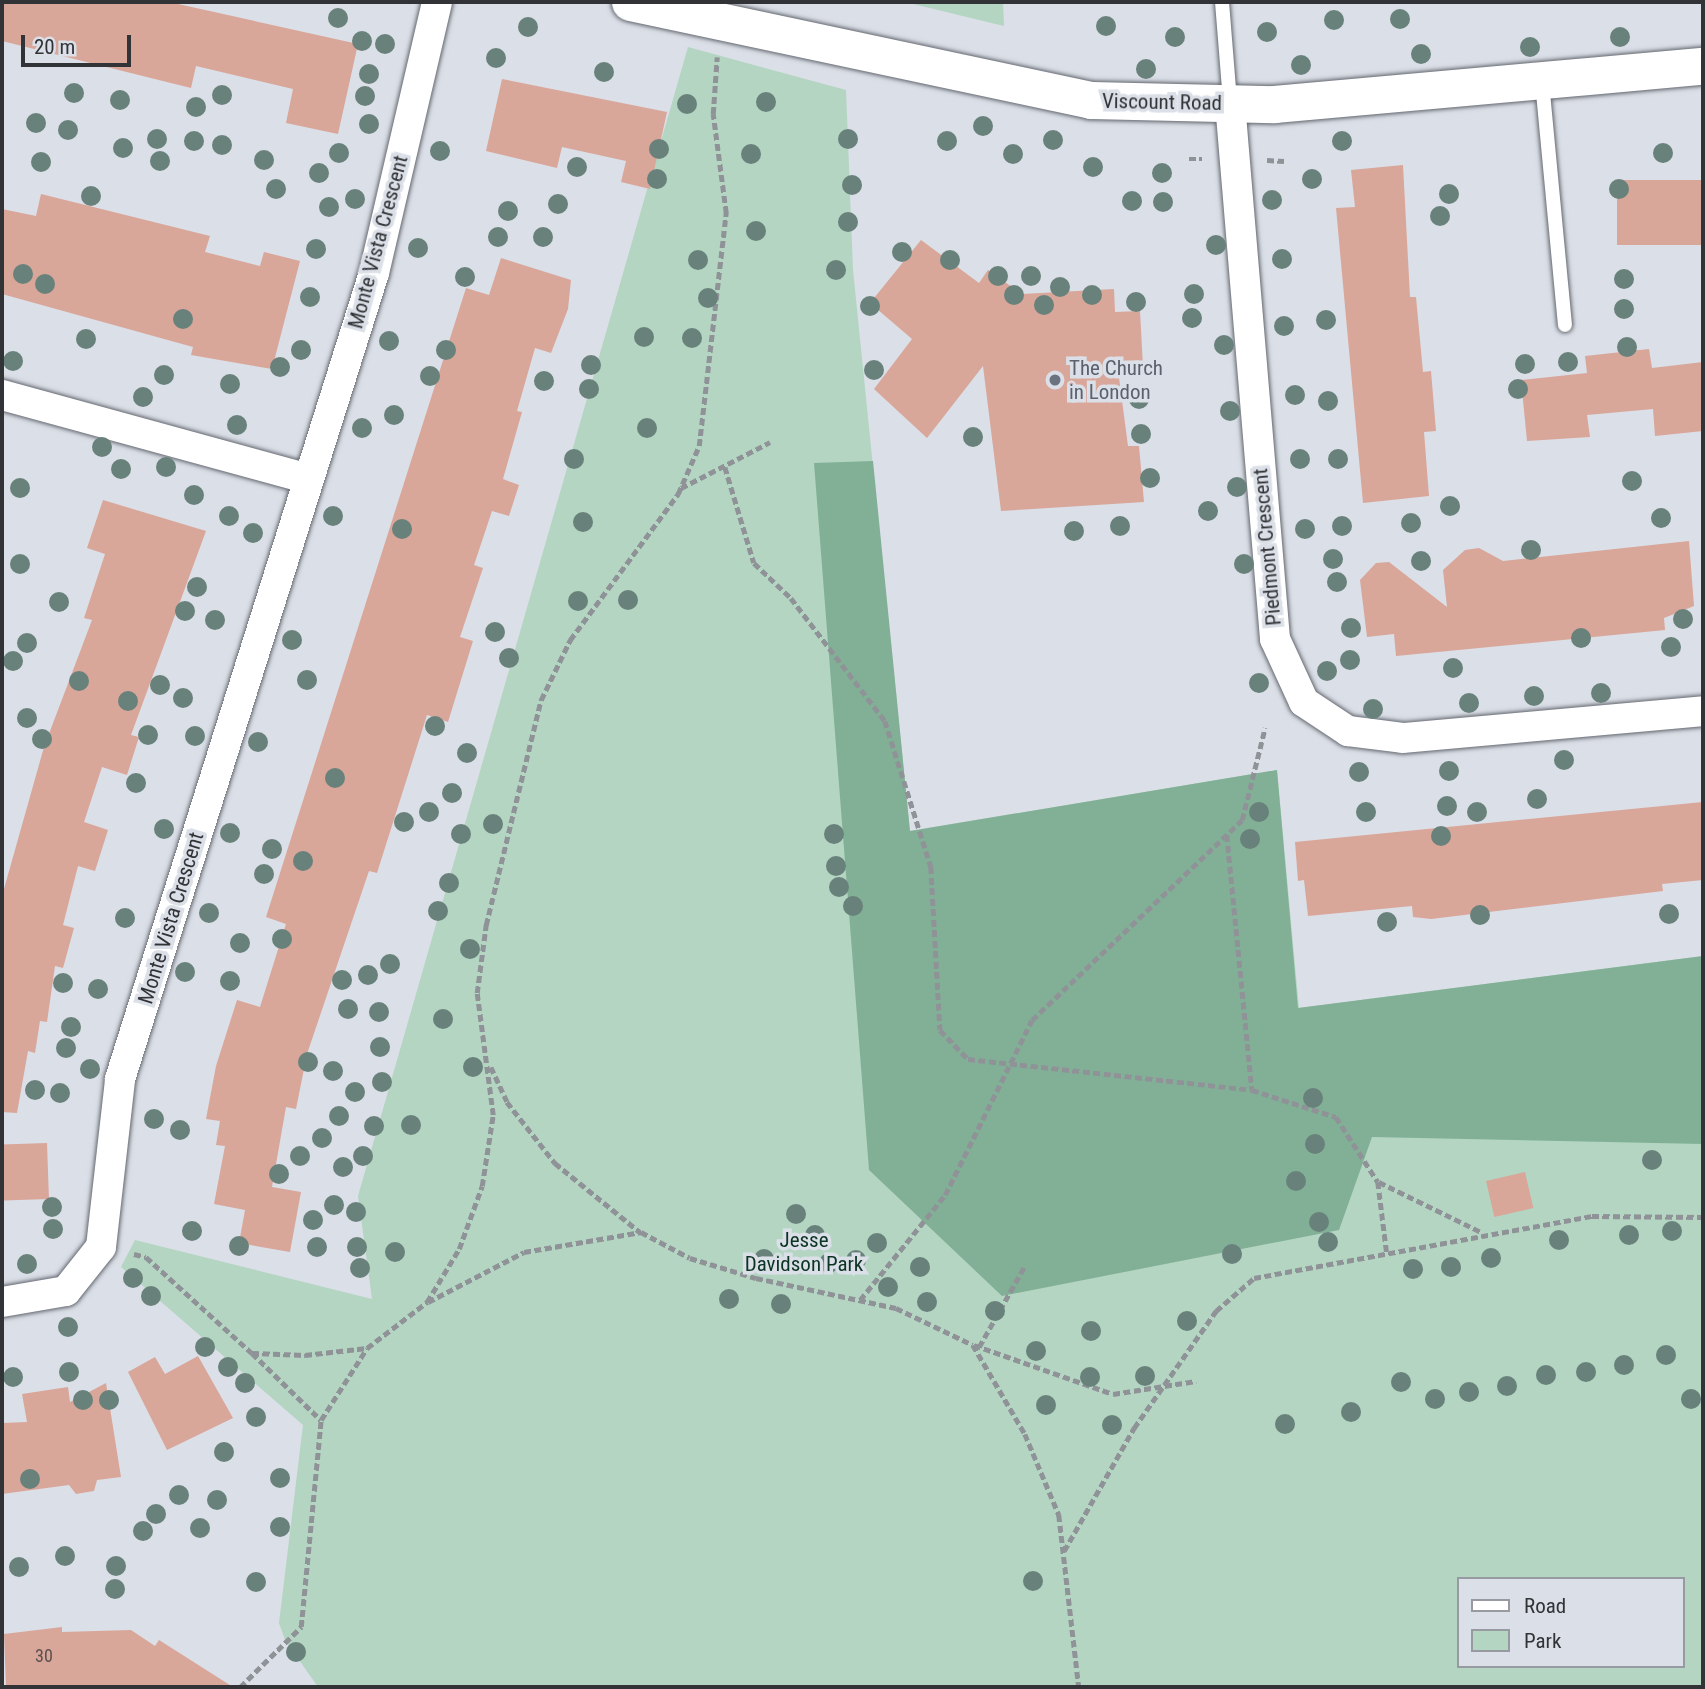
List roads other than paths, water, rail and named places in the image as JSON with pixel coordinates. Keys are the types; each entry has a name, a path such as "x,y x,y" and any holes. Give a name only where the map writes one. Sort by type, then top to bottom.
{"street":[{"name":"Monte Vista Crescent","path":"2,1302 66,1291 101,1247 120,1079 374,273 437,2"},
{"name":"Viscount Road","path":"630,2 1091,100 1230,103 1703,66"},
{"name":"Piedmont Crescent","path":"1230,103 1275,639 1304,702 1348,731 1403,738 1703,711"},
{"path":"2,395 309,479"}],"lane":[{"path":"1222,2 1230,103"},
{"path":"1542,80 1565,325"}],"place":[{"name":"The Church in London","path":"1055,380"}],"park label":[{"name":"Jesse Davidson Park","path":"804,1252"}]}
